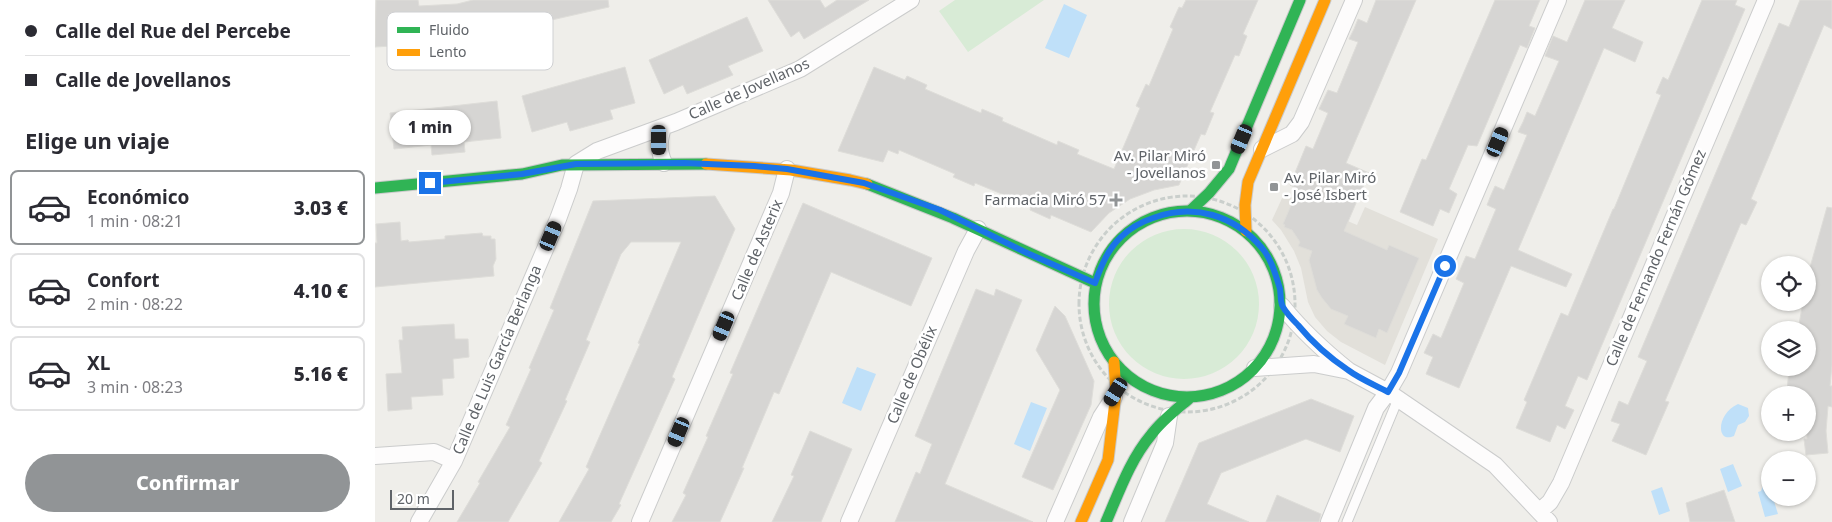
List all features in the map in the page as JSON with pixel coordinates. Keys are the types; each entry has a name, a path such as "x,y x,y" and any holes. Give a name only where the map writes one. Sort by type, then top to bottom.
{"street":[{"name":"Calle de Jovellanos","path":"375,188 522,174 576,164 597,151 663,127 800,69 911,0"},
{"path":"1190,211 1204,198 1229,168 1300,0"},
{"path":"1246,231 1245,214 1249,182 1325,0"},
{"path":"1262,149 1292,134 1301,122 1354,0"},
{"path":"1329,522 1376,408 1393,395 1399,373 1558,0"},
{"name":"Calle de Fernando Fernán Gómez","path":"1545,517 1766,0"},
{"path":"663,127 659,140 659,152 663,163"},
{"path":"576,164 663,163 744,165 787,169 864,183 940,210 1095,283"},
{"name":"Calle de Luis García Berlanga","path":"419,522 453,461 558,219 576,164"},
{"name":"Calle de Asterix","path":"641,522 781,193 787,169"},
{"path":"1190,211 1210,214 1229,220 1246,231 1263,249 1280,290 1282,306 1273,343 1255,368 1242,380 1220,391 1191,397 1167,395 1147,388 1132,379 1114,362 1104,347 1097,331 1092,306 1095,283 1102,263 1120,237 1139,223 1169,212 1190,211"},
{"name":"Calle de Obélix","path":"849,522 965,251 978,229"},
{"path":"1282,306 1320,348 1349,371 1393,395 1495,466 1545,517"},
{"path":"1081,522 1108,460 1116,389 1114,362"},
{"path":"1255,368 1314,364 1349,371"},
{"path":"1055,522 1101,417 1116,389"},
{"path":"1106,522 1129,469 1146,440 1191,397"},
{"path":"1132,522 1165,443 1172,414"},
{"path":"375,456 434,452 453,461"}],"lane":[{"path":"1347,522 1393,395"}],"path":[{"path":"1181,196 1204,198 1228,204 1245,214 1265,230 1285,259 1293,282 1294,320 1287,346 1276,366 1259,386 1237,400 1215,409 1172,414 1141,402 1116,389 1091,355 1080,325 1078,307 1081,277 1090,254 1105,232 1124,215 1163,198 1181,196"}],"shaded area":[{"path":"1284,194 1357,225 1365,207 1438,239 1385,365 1341,342 1327,331 1315,317 1308,302 1301,268 1294,251 1281,230 1272,220"}],"green space":[{"path":"955,0 1044,0 968,52 939,11"},
{"path":"1184,229 1199,230 1213,234 1226,241 1237,251 1247,262 1254,275 1258,289 1258,319 1254,333 1247,346 1237,357 1226,367 1213,374 1199,378 1184,379 1169,378 1155,374 1142,367 1131,357 1121,346 1114,333 1110,319 1109,304 1110,289 1114,275 1121,262 1131,251 1142,241 1155,234 1169,230"}],"water":[{"path":"1064,4 1087,15 1069,58 1045,48"},
{"path":"857,367 876,374 861,411 842,403"},
{"path":"1031,402 1047,408 1030,451 1014,444"},
{"path":"1738,404 1748,408 1749,416 1745,422 1738,425 1734,436 1724,436 1721,427 1722,421 1726,414"},
{"path":"1733,464 1742,486 1728,492 1720,469"},
{"path":"1662,487 1670,511 1659,515 1651,491"},
{"path":"1761,491 1761,503 1758,492"},
{"path":"1762,506 1776,506 1778,514 1765,517"}],"building":[{"path":"376,0 418,0 419,6 457,4 473,0 608,0 609,7 553,20 553,12 387,12 387,46 375,47"},
{"path":"768,0 820,0 825,8 837,0 869,0 804,39 799,31 791,37"},
{"path":"1186,0 1258,0 1243,34 1247,36 1239,56 1235,55 1210,112 1214,113 1205,135 1201,134 1179,185 1154,190 1130,199 1109,213 1091,232 1051,215 1050,219 1030,210 1031,206 975,183 974,186 953,177 955,174 899,150 898,154 888,150 883,162 838,151 874,67 905,80 907,76 927,85 925,89 981,113 982,109 1003,118 1002,121 1057,145 1058,141 1079,150 1077,154 1114,169 1140,108 1136,106 1146,84 1149,86 1173,29 1170,27 1179,7 1182,8"},
{"path":"1376,0 1416,0 1346,163 1369,173 1344,231 1387,250 1389,245 1419,258 1387,333 1379,329 1376,338 1344,324 1348,316 1331,309 1322,298 1317,290 1309,260 1312,251 1298,246 1300,242 1292,230 1284,227 1285,225 1283,224 1298,189 1290,185 1306,146 1313,149 1328,113 1319,109 1328,90 1337,93 1358,42 1349,39 1358,19 1367,23"},
{"path":"1495,0 1540,0 1529,26 1535,28 1527,48 1520,45 1477,146 1468,145 1449,189 1457,194 1449,213 1440,209 1433,226 1400,212 1422,159 1426,160"},
{"path":"1585,0 1625,0 1612,28 1643,42 1635,62 1604,48 1518,250 1572,274 1566,287 1511,266 1459,388 1426,374 1433,357 1424,353 1433,334 1441,338 1464,283 1456,279 1466,256 1475,259 1496,209 1487,205 1491,195 1495,186 1504,190 1527,135 1518,132 1527,112 1535,116 1559,61 1545,56 1553,36 1567,42"},
{"path":"1702,0 1737,0 1735,5 1745,9 1587,380 1578,376 1565,406 1574,410 1565,429 1557,425 1550,442 1516,428 1527,402 1524,400 1561,313 1568,316 1661,95 1656,93 1663,77 1668,80"},
{"path":"1800,0 1832,0 1832,29 1824,25 1751,199 1757,202 1746,225 1741,223 1665,401 1669,402 1646,455 1612,441 1620,424 1611,421 1619,401 1628,405 1647,361 1638,357 1779,23 1789,27"},
{"path":"747,17 763,51 728,66 733,75 687,94 683,85 664,94 649,60"},
{"path":"625,67 635,103 610,110 613,119 570,131 567,122 532,132 522,96"},
{"path":"497,101 501,138 464,142 465,152 432,155 431,145 394,149 390,113"},
{"path":"715,196 735,229 672,377 675,379 619,504 621,505 611,522 559,522 589,469 586,467 640,344 638,343 681,242 631,242 621,254 586,340 590,342 565,400 567,401 539,461 542,463 508,522 457,522 510,427 506,425 531,369 529,368 554,310 550,308 593,201"},
{"path":"803,203 932,258 911,306 831,272 779,394 774,392 720,522 672,522 686,495 683,493 733,374 730,373"},
{"path":"1827,207 1832,208 1832,365 1830,386 1832,386 1832,407 1828,406 1826,431 1828,453 1816,454 1816,451 1806,451 1804,441 1816,441 1816,386 1788,386 1788,376 1816,376 1816,321 1800,321 1801,311 1816,311 1816,256 1813,256"},
{"path":"400,222 401,241 445,239 445,236 482,233 483,236 491,236 491,239 495,239 496,259 493,266 494,276 375,287 376,224"},
{"path":"976,289 994,296 996,289 1022,300 945,484 1033,522 895,522 916,472 920,474 932,444 915,436"},
{"path":"1055,306 1065,316 1094,381 1091,405 1053,490 1022,477 1060,390 1036,350"},
{"path":"454,324 455,339 468,339 469,357 453,359 454,378 442,379 443,395 411,397 412,409 388,411 386,374 402,373 399,340 403,340 402,327"},
{"path":"1311,399 1354,416 1340,452 1306,439 1221,473 1207,504 1249,522 1165,522 1199,443"},
{"path":"810,431 852,449 821,522 772,522 794,476 791,475"},
{"path":"1724,490 1735,522 1690,522 1686,503"},
{"path":"1277,495 1321,514 1319,522 1266,522"}],"traffic: fast":[{"path":"1190,211 1209,193 1229,169 1300,0"},
{"path":"375,188 522,174 562,165 706,164"},
{"path":"867,184 953,218 1095,283"},
{"path":"1178,211 1196,211 1223,218 1239,226 1253,238 1265,252 1273,268 1280,295 1280,304 1280,313 1273,340 1265,356 1253,370 1239,382 1223,390 1196,397 1178,397 1151,390 1135,382 1109,356 1098,331 1094,313 1094,295 1101,268 1109,252 1135,226 1160,215 1178,211"},
{"path":"1106,522 1125,477 1137,455 1160,424 1191,397"}],"traffic: slow":[{"path":"1246,231 1245,205 1248,182 1325,0"},
{"path":"706,164 791,170 867,184"},
{"path":"1081,522 1108,460 1116,393 1114,362"}],"place":[{"name":"Av. Pilar Miró - Jovellanos","path":"1216,165"},
{"name":"Av. Pilar Miró - José Isbert","path":"1274,187"},
{"name":"Farmacia Miró 57","path":"1116,200"}],"route":[{"path":"430,183 522,174 576,164 684,163 787,169 864,183 940,210 1027,253 1095,283 1102,263 1120,237 1139,223 1169,212 1190,211 1210,214 1229,220 1246,231 1263,249 1280,290 1282,306 1320,348 1349,371 1388,392 1399,373 1445,266"}]}
